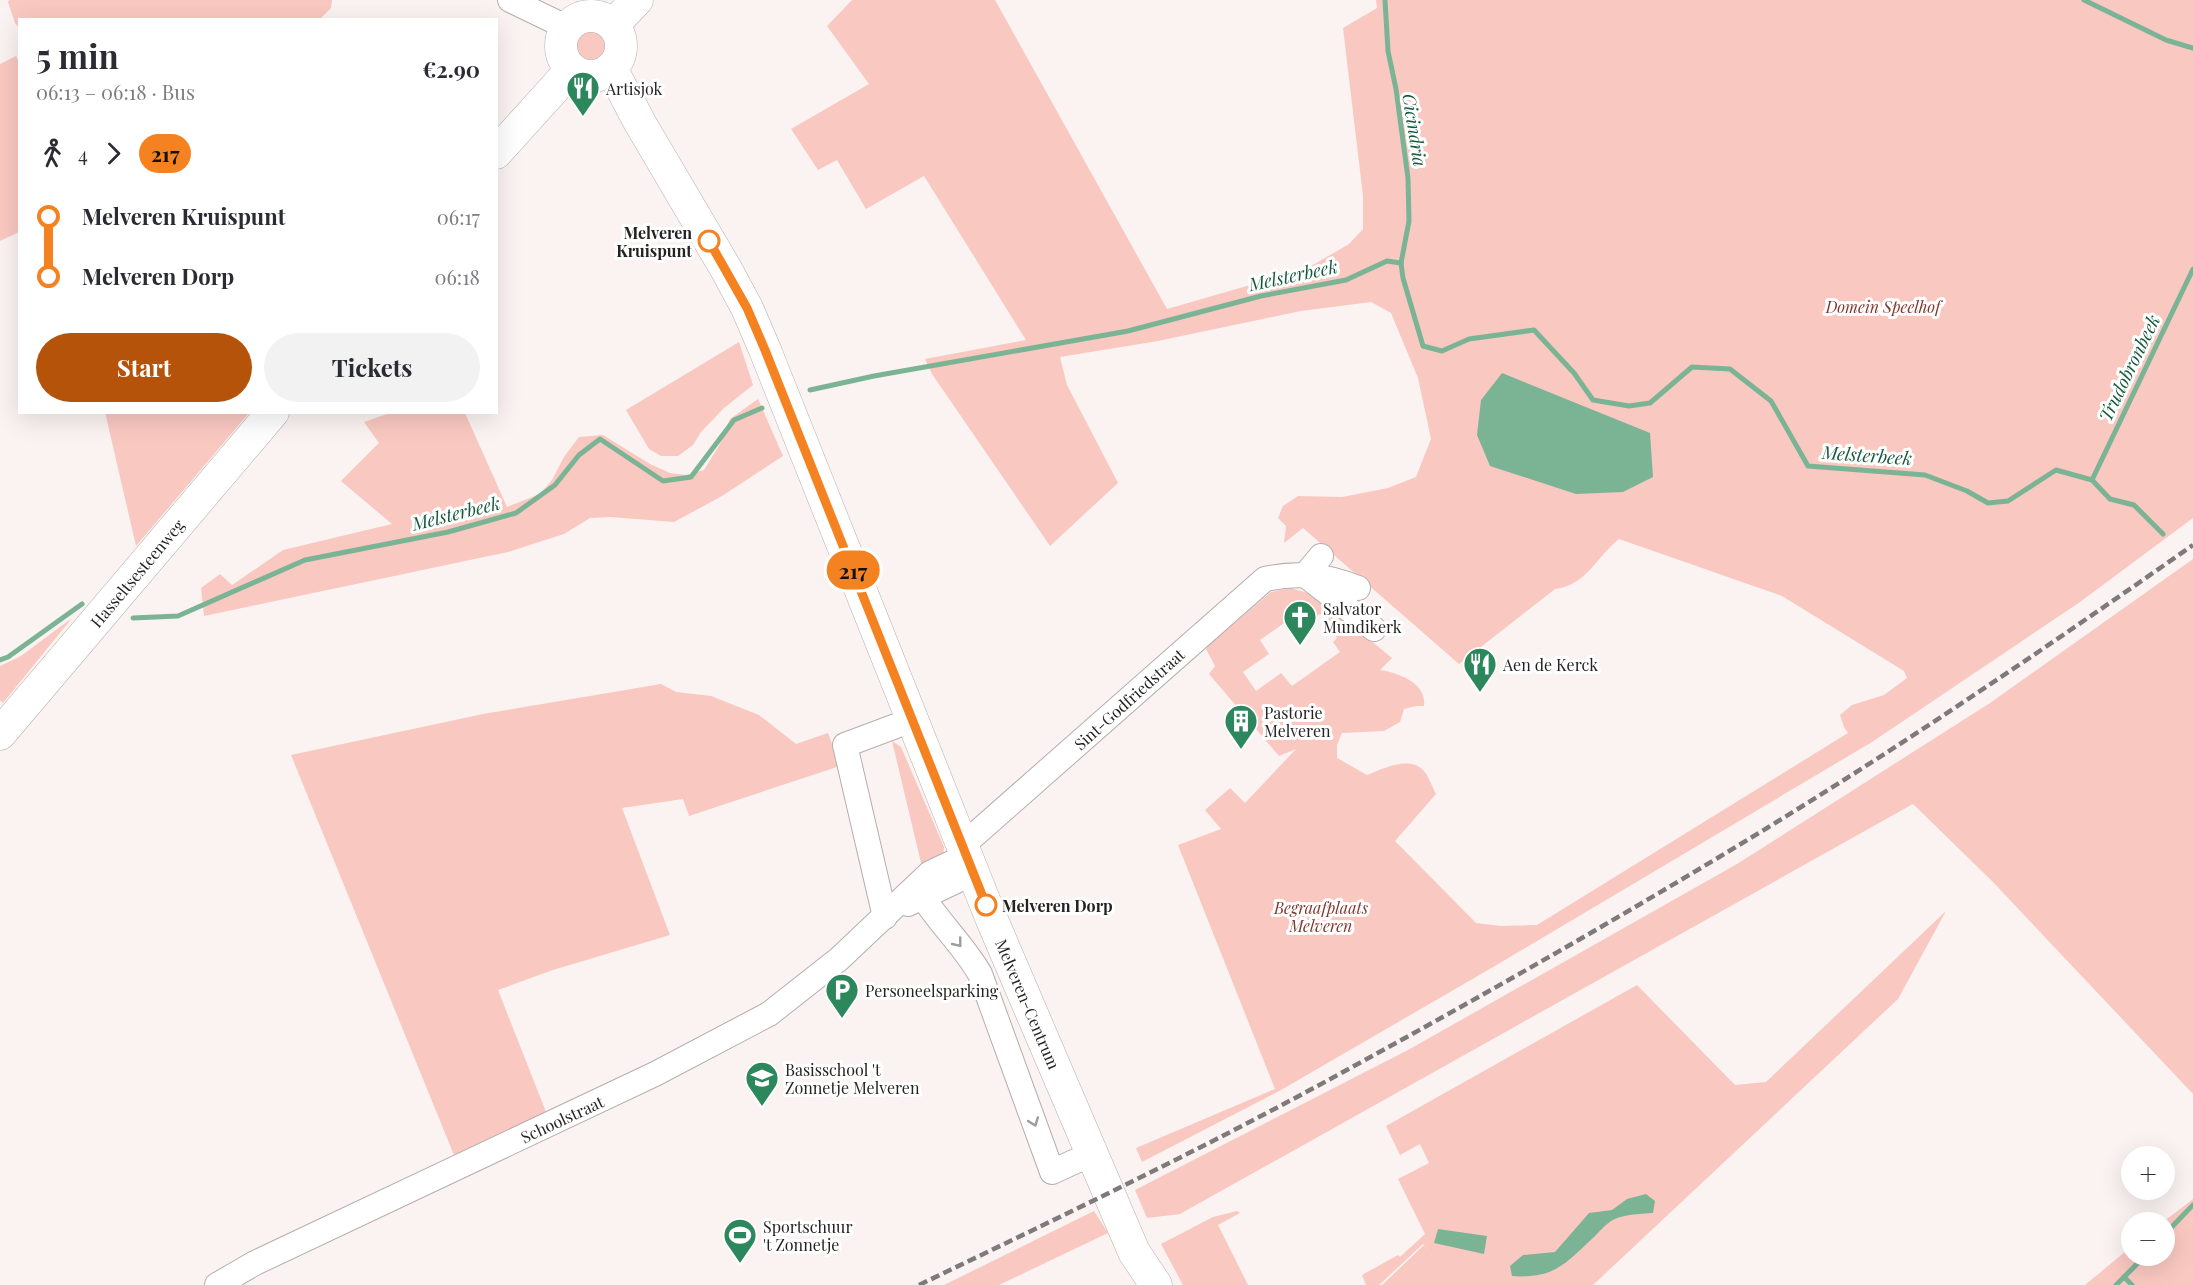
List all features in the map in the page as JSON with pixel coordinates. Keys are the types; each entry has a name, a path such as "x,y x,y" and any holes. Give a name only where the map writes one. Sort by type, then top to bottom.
{"main road":[{"path":"613,25 637,0"},
{"path":"584,16 595,16 613,25 621,42 620,52 611,68 596,75 587,76 565,63 560,45 566,27 574,20 584,16"},
{"name":"Melveren-Centrum","path":"611,68 640,123 747,308 804,444 967,858 1134,1252 1156,1285"},
{"path":"498,151 572,69"},
{"name":"Hasseltsesteenweg","path":"0,734 271,414"}],"street":[{"path":"510,0 566,27"},
{"path":"1321,556 1305,574 1374,629"},
{"name":"Sint-Godfriedstraat","path":"967,858 1265,579 1289,574 1305,574 1358,588"},
{"path":"885,916 845,745 912,720"},
{"name":"Schoolstraat","path":"885,916 923,897 967,858"},
{"name":"Schoolstraat","path":"217,1285 255,1263 645,1080 769,1014 839,958 930,873 967,858"},
{"name":"Melveren-Centrum","path":"923,897 980,974 1052,1172 1091,1154"}],"green space":[{"path":"9,0 332,0 331,8 321,18 18,18 18,27"},
{"name":"Domein Speelhof","path":"852,0 995,0 1167,309 1306,269 1349,244 1363,229 1363,196 1343,28 1377,8 1376,0 2193,0 2193,518 2080,602 1872,742 1281,1090 1142,1162 1136,1148 1275,1089 1178,845 1221,829 1205,810 1230,788 1245,803 1296,749 1279,756 1209,674 1215,666 1206,649 1209,645 1271,592 1290,588 1315,595 1392,658 1380,670 1410,680 1421,691 1424,706 1404,709 1400,722 1384,731 1342,733 1337,745 1337,758 1367,775 1402,764 1416,765 1424,771 1436,794 1395,841 1476,923 1501,926 1537,925 1848,733 1840,715 1852,705 1884,695 1907,678 1904,671 1782,596 1619,539 1583,576 1575,582 1555,589 1459,664 1303,528 1284,543 1286,526 1278,518 1283,506 1298,496 1342,497 1388,488 1416,477 1431,439 1418,378 1391,313 1371,302 1301,311 1158,341 1060,357 1067,385 1118,483 1050,546 932,374 925,359 1026,340 924,176 866,209 837,160 818,170 791,129 869,84 827,26","holes":["1308,606 1315,617 1320,614 1337,638 1333,642 1340,652 1292,686 1281,673 1256,691 1243,672 1269,654 1260,640"]},
{"path":"591,29 602,34 607,45 602,56 591,61 580,56 575,45 580,34"},
{"path":"16,56 18,60 18,232 0,241 0,64"},
{"path":"739,342 753,385 724,408 701,432 693,445 678,456 661,456 649,449 626,410"},
{"path":"758,399 783,456 722,496 674,522 611,517 590,518 564,534 508,552 204,616 201,588 220,574 232,585 283,550 392,524 341,481 379,443 364,422 387,414 465,414 507,507 540,494 552,480 564,457 579,437 603,435 650,464 670,473 686,475 704,470 720,444 730,419"},
{"path":"105,414 248,414 136,546"},
{"path":"2193,559 2193,1094 1992,881 1913,804 1180,1214 1147,1218 1135,1190 1408,1050 1737,864 1990,703"},
{"path":"72,618 3,703 0,700 0,666 21,656"},
{"path":"661,684 676,692 711,696 759,715 796,744 828,733 840,766 689,816 683,799 622,808 670,935 553,970 498,990 548,1117 456,1160 291,755 483,714"},
{"path":"892,741 901,747 944,847 943,858 923,871"},
{"path":"1946,911 1898,999 1593,1285 1382,1285 1424,1245 1379,1285 1366,1285 1362,1275 1398,1255 1400,1257 1425,1234 1398,1179 1429,1163 1420,1144 1400,1155 1386,1126 1637,985 1735,1085 1766,1082"},
{"path":"2193,1199 2193,1285 2085,1285 2121,1255 2121,1266 2175,1266 2175,1213"},
{"path":"1094,1211 1108,1233 999,1285 944,1285"},
{"path":"1237,1211 1240,1213 1218,1225 1248,1285 1183,1285 1161,1244 1213,1217"}],"shaded area":[{"path":"1502,373 1650,433 1653,477 1623,492 1576,494 1490,466 1477,435 1481,400"},
{"path":"1646,1194 1655,1201 1653,1213 1626,1216 1611,1221 1558,1268 1538,1275 1512,1276 1510,1266 1523,1255 1555,1252 1589,1213 1612,1210 1627,1199"},
{"path":"1438,1229 1487,1236 1484,1254 1434,1243"}],"waterway":[{"name":"Cicindria","path":"1385,0 1388,51 1396,89 1408,178 1409,221 1401,263"},
{"name":"Trudobronbeek","path":"2084,0 2166,40 2193,48"},
{"name":"Melsterbeek","path":"810,390 874,376 1128,331 1261,296 1346,280 1387,261 1401,263 1403,278 1423,346 1442,351 1469,339 1534,330 1574,373 1593,400 1629,406 1650,403 1692,367 1730,369 1771,401 1808,466 1925,475 1967,491 1988,503 2008,501 2056,470 2092,480 2110,499 2134,505 2163,534"},
{"name":"Trudobronbeek","path":"2092,480 2193,269"},
{"name":"Melsterbeek","path":"133,618 178,616 305,560 448,532 516,513 555,485 579,455 600,439 663,481 691,477 734,420 762,408"},
{"name":"Melsterbeek","path":"0,660 8,657 82,604"},
{"path":"2175,1224 2193,1205"},
{"path":"2116,1285 2135,1266"},
{"path":"2124,1277 2132,1285"}],"railway":[{"path":"919,1285 1239,1128 1450,1013 1609,922 1767,828 1875,760 2035,654 2193,545"}],"bus line":[{"name":"217","path":"709,241 747,308 765,350 986,905"}],"place":[{"name":"Artisjok","path":"583,117"},
{"name":"Melveren Kruispunt","path":"709,241"},
{"name":"Salvator Mundikerk","path":"1300,646"},
{"name":"Aen de Kerck","path":"1480,693"},
{"name":"Pastorie Melveren","path":"1241,750"},
{"name":"Melveren Dorp","path":"986,905"},
{"name":"Personeelsparking","path":"842,1019"},
{"name":"Basisschool 't Zonnetje Melveren","path":"762,1107"},
{"name":"Sportschuur 't Zonnetje","path":"740,1264"}],"park label":[{"name":"Begraafplaats Melveren","path":"1321,916"}]}
